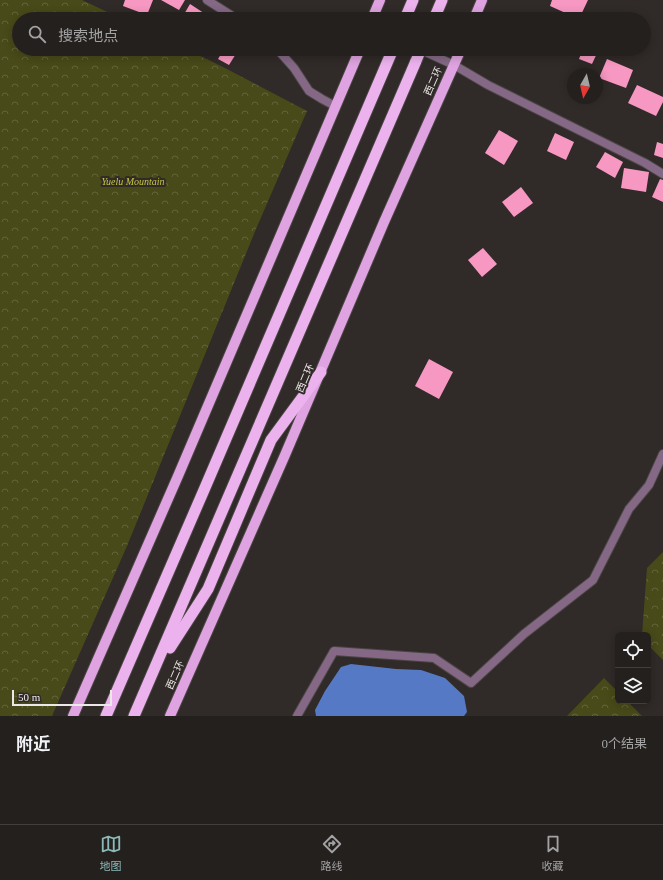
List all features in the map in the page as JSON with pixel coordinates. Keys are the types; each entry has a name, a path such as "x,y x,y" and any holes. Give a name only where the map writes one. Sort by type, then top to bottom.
{"highway":[{"path":"408,12 413,0"},
{"path":"437,12 442,0"},
{"path":"106,716 389,56"},
{"path":"134,716 417,56"},
{"path":"152,675 208,589 271,440 320,372"}],"main road":[{"path":"375,12 380,0"},
{"path":"477,12 482,0"},
{"path":"73,716 178,476 357,56"},
{"name":"西二环","path":"170,716 282,462 384,222 458,56"}],"street":[{"path":"207,0 226,12"},
{"path":"283,56 294,68 309,91 335,106"},
{"path":"435,56 454,65 488,85 645,163 663,174"},
{"path":"297,716 334,651 434,658 471,683 524,634 593,580 629,509 649,485 663,454"}],"green space":[{"name":"Yuelu Mountain","path":"0,0 82,0 107,12 12,12 12,56 200,56 307,111 256,229 127,546 52,716 0,716"},
{"path":"663,552 663,660 651,648 651,632 642,632 647,568"},
{"path":"604,678 615,689 615,704 630,704 642,716 567,716"}],"water":[{"path":"351,664 421,670 445,678 464,696 467,712 464,716 316,716 315,710 325,691 341,667"}],"building":[{"path":"125,0 153,0 148,12 139,12 123,6"},
{"path":"161,0 185,0 179,10"},
{"path":"552,0 588,0 582,12 563,12 550,6"},
{"path":"190,4 202,12 185,12"},
{"path":"220,56 235,56 229,65 218,59"},
{"path":"580,56 596,56 592,64 579,59"},
{"path":"607,59 633,70 626,88 603,79 603,68"},
{"path":"637,85 663,97 663,102 656,116 628,103"},
{"path":"499,130 518,141 504,165 485,153"},
{"path":"555,133 574,142 566,160 547,151"},
{"path":"657,142 663,144 663,158 654,155"},
{"path":"605,152 623,162 615,178 596,167"},
{"path":"624,168 649,172 646,192 621,188"},
{"path":"660,179 663,180 663,202 652,197"},
{"path":"521,187 533,203 514,217 502,202"},
{"path":"483,248 497,264 482,277 468,260"},
{"path":"429,359 453,372 439,399 415,386"}]}
